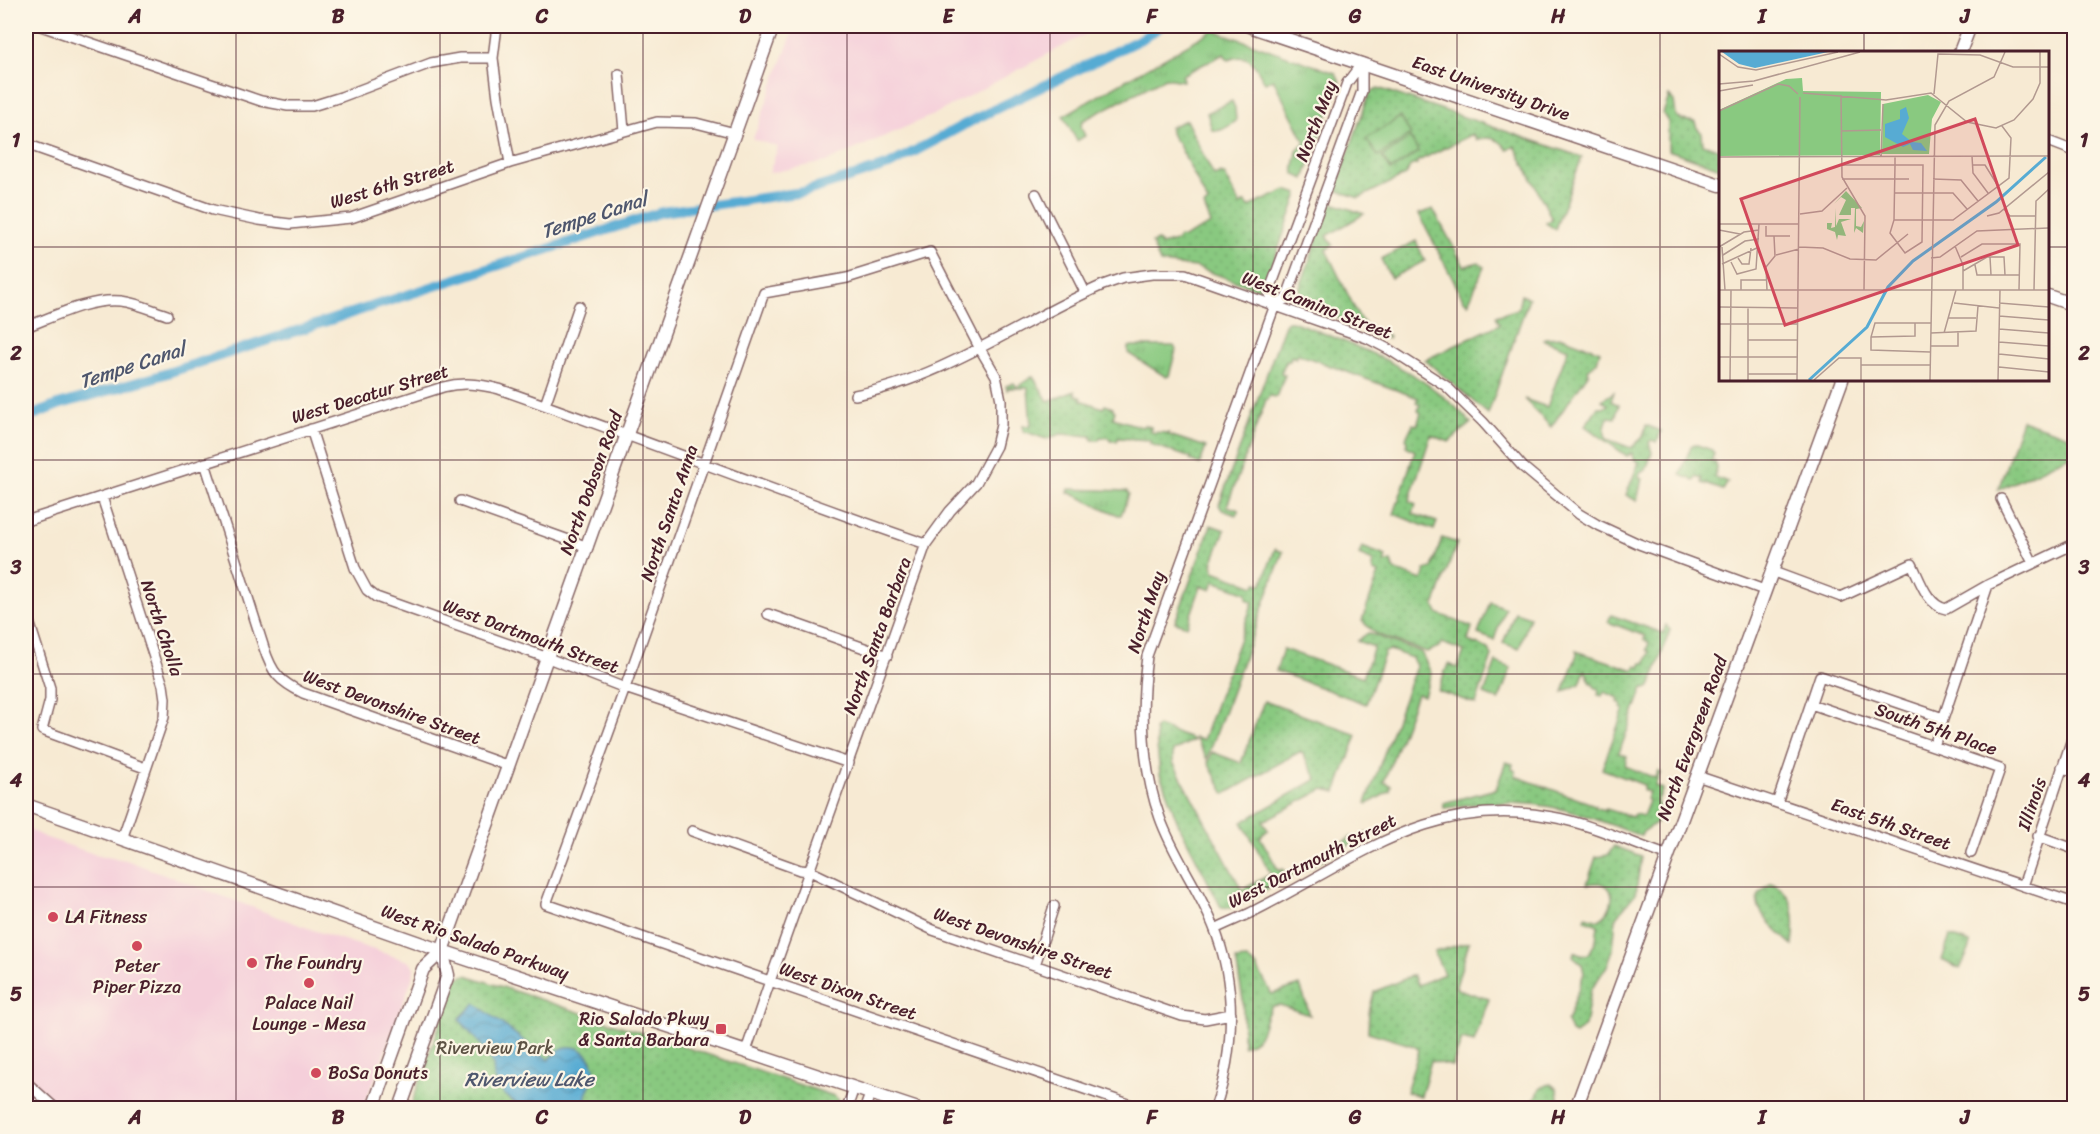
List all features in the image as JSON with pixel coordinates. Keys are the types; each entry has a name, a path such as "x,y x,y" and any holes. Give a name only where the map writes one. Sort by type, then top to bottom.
{"main road":[{"name":"North Dobson Road","path":"373,1108 423,969 442,951 773,26"},
{"name":"East University Drive","path":"1249,26 1719,185"},
{"path":"1960,51 1971,26"},
{"path":"2049,296 2074,305"},
{"name":"North Evergreen Road","path":"1576,1108 1842,381"},
{"name":"West Rio Salado Parkway","path":"26,805 442,951 915,1108"},
{"name":"North Dobson Road","path":"400,1108 448,975 442,951"}],"street":[{"path":"41,26 261,101 288,106 312,106 322,103 431,63 460,58 493,58"},
{"path":"497,26 493,58 510,163"},
{"name":"North May","path":"1275,305 1269,292 1347,83 1362,63"},
{"name":"North May","path":"1215,1108 1224,1080 1231,1014 1224,956 1215,929 1160,820 1150,788 1141,717 1147,656 1275,305 1286,299 1362,91 1362,63"},
{"path":"620,74 624,131"},
{"name":"West 6th Street","path":"26,144 213,210 290,224 351,218 510,163 657,122 675,121 735,133"},
{"path":"2049,141 2074,151"},
{"path":"1036,194 1085,292"},
{"name":"North Santa Barbara","path":"746,1051 926,544 950,511 976,483 996,446 1001,400 996,376 979,348 930,252"},
{"name":"North Santa Anna","path":"546,904 625,688 764,293 847,278 930,252"},
{"name":"West Camino Street","path":"855,395 882,390 908,380 979,348 1085,292 1123,278 1152,274 1185,274 1367,338 1390,350 1446,386 1538,481 1579,514 1639,544 1764,590"},
{"path":"26,327 65,312 105,302 122,301 167,315"},
{"path":"545,405 579,306"},
{"name":"West Decatur Street","path":"26,521 457,384 477,384 628,434 704,464 926,544"},
{"name":"West Dartmouth Street","path":"311,429 355,568 367,590 390,603 548,658 625,688 849,763"},
{"name":"West Devonshire Street","path":"205,463 264,648 270,665 278,677 288,686 303,693 509,766"},
{"name":"North Cholla","path":"102,497 163,685 165,699 164,717 122,839"},
{"path":"2001,499 2033,562"},
{"path":"460,501 588,547"},
{"path":"1771,572 1841,597 1912,564 1929,598 1937,607 1946,609 2033,562 2074,544"},
{"path":"1934,746 1988,585"},
{"path":"26,612 28,629 50,688 50,700 42,730 145,768"},
{"path":"768,614 887,656"},
{"path":"1777,803 1820,676 1943,718"},
{"name":"South 5th Place","path":"1811,704 2000,769 1971,853"},
{"name":"Illinois","path":"2023,886 2074,733"},
{"path":"2062,767 2074,772"},
{"name":"East 5th Street","path":"1697,776 2074,903"},
{"name":"West Dartmouth Street","path":"1215,929 1251,913 1378,843 1426,824 1480,812 1515,812 1553,817 1590,827 1669,856"},
{"name":"West Devonshire Street","path":"692,831 800,870 810,871 933,930 1182,1016 1205,1019 1231,1014"},
{"path":"2038,836 2074,849"},
{"name":"West Dixon Street","path":"546,904 1140,1108"},
{"path":"1035,965 1054,906"},
{"path":"26,1082 55,1108"},
{"path":"847,1108 854,1088"},
{"path":"865,1108 870,1094"}],"shaded area":[{"path":"795,26 1101,26 933,115 826,162 769,173 778,147 753,139"},
{"path":"26,828 44,837 97,855 126,860 313,930 411,962 414,968 413,976 362,1108 26,1108"}],"green space":[{"path":"1213,30 1336,73 1340,82 1304,179 1294,174 1294,168 1297,150 1305,142 1273,79 1265,83 1251,61 1242,57 1228,60 1224,54 1182,75 1183,81 1165,78 1082,121 1081,127 1085,136 1077,141 1063,116"},
{"path":"1378,88 1582,157 1555,229 1546,223 1552,219 1515,146 1508,150 1498,141 1490,138 1477,140 1473,134 1416,162 1417,164 1410,166 1406,175 1359,198 1335,190 1370,92"},
{"path":"1669,96 1674,101 1676,115 1682,120 1695,122 1702,133 1703,144 1719,150 1719,168 1668,150 1668,122 1663,114"},
{"path":"1232,101 1236,121 1221,130 1212,130 1207,113"},
{"path":"1400,117 1411,134 1378,156 1366,139"},
{"path":"1186,120 1214,176 1224,174 1240,205 1245,202 1249,207 1286,190 1298,194 1265,286 1259,290 1196,267 1160,263 1152,243 1158,241 1161,245 1176,241 1179,237 1183,238 1211,224 1204,206 1208,203 1171,132 1170,127"},
{"path":"1410,138 1419,152 1391,170 1382,157"},
{"path":"1330,202 1364,214 1327,236 1333,245 1326,250 1360,319 1367,326 1389,336 1388,339 1373,331 1295,302"},
{"path":"1433,209 1464,266 1479,262 1484,267 1468,304 1463,299 1419,214"},
{"path":"1416,241 1425,261 1391,278 1381,259"},
{"path":"1521,295 1529,298 1488,414 1425,360 1500,324 1496,316 1518,309"},
{"path":"1288,321 1341,340 1388,361 1432,388 1471,423 1449,442 1431,435 1409,501 1416,504 1413,514 1437,522 1434,530 1394,514 1415,451 1406,446 1408,441 1406,438 1413,424 1417,425 1421,413 1418,411 1420,404 1416,402 1418,398 1298,354 1296,358 1291,356 1290,361 1286,361 1281,373 1285,375 1276,397 1270,396 1266,400 1227,506 1239,510 1236,515 1222,510 1219,505"},
{"path":"1562,337 1600,351 1597,362 1588,370 1589,373 1551,427 1524,399 1547,407 1568,349 1544,340 1545,338"},
{"path":"1174,346 1176,350 1169,376 1166,377 1128,353 1128,347"},
{"path":"1033,376 1048,401 1075,391 1075,395 1082,398 1081,400 1103,408 1105,405 1113,408 1115,411 1113,418 1142,427 1144,425 1151,427 1151,432 1169,433 1169,435 1206,447 1200,464 1190,460 1191,458 1150,444 1150,440 1118,438 1117,441 1110,441 1110,438 1100,437 1099,440 1092,440 1091,436 1061,434 1046,439 1023,431 1023,426 1031,426 1028,388 1009,388 1007,390 1006,386 1014,383 1017,387"},
{"path":"1614,392 1611,401 1619,405 1615,418 1609,417 1606,422 1607,439 1631,448 1643,437 1646,425 1661,431 1657,442 1652,440 1649,442 1652,453 1646,470 1640,473 1639,478 1642,479 1637,501 1626,495 1639,462 1633,459 1632,453 1627,456 1585,426 1598,407 1608,405 1602,400"},
{"path":"2022,420 2074,438 2074,454 1998,490"},
{"path":"1694,444 1712,450 1714,454 1711,461 1715,462 1717,468 1714,477 1728,482 1723,490 1702,483 1702,479 1696,476 1694,480 1680,475 1691,446"},
{"path":"1069,489 1127,491 1129,494 1121,515 1118,515 1068,492"},
{"path":"1211,525 1225,530 1212,564 1214,571 1254,586 1257,583 1262,584 1275,549 1283,552 1207,759 1195,738 1203,740 1253,602 1247,599 1247,593 1214,581 1211,590 1201,586 1187,626 1175,622"},
{"path":"1442,538 1457,543 1434,606 1439,614 1472,627 1468,641 1489,649 1492,656 1476,704 1438,691 1448,664 1458,668 1464,651 1441,643 1439,647 1427,652 1376,634 1362,621 1379,573 1373,571 1373,561 1359,555 1362,547 1386,556 1384,563 1391,561 1394,570 1422,580 1425,570 1432,568"},
{"path":"1490,602 1505,608 1494,640 1478,634"},
{"path":"1515,612 1530,617 1519,649 1503,643"},
{"path":"1611,615 1663,633 1666,625 1670,630 1651,685 1649,688 1643,688 1619,753 1627,756 1625,766 1655,778 1658,771 1660,773 1655,786 1663,789 1657,802 1661,812 1660,820 1641,836 1582,814 1547,806 1503,803 1444,808 1443,803 1496,789 1506,762 1513,764 1512,769 1516,771 1515,776 1595,805 1605,811 1606,809 1632,817 1634,814 1643,816 1649,801 1646,799 1649,792 1643,790 1644,785 1602,769 1624,709 1618,702 1619,698 1604,692 1602,696 1598,695 1599,691 1591,683 1585,670 1580,684 1563,692 1577,654 1576,651 1634,670 1636,665 1640,667 1642,663 1645,663 1650,652 1647,650 1649,642 1644,640 1645,636 1608,622"},
{"path":"1368,633 1421,652 1431,673 1424,696 1417,694 1384,782 1391,786 1390,791 1368,804 1366,803 1416,666 1412,658 1390,650 1385,652 1366,704 1276,671 1283,649 1363,677 1374,647 1357,641"},
{"path":"1496,662 1511,668 1499,700 1484,694"},
{"path":"1264,701 1357,735 1336,792 1324,789 1263,821 1268,830 1260,837 1279,871 1283,869 1284,872 1292,872 1352,837 1355,839 1367,833 1368,835 1232,908 1221,907 1177,821 1160,774 1155,728 1158,726 1194,740 1173,751 1173,762 1242,890 1271,874 1242,822 1317,779 1301,751 1225,794 1208,763 1212,752 1241,763"},
{"path":"1614,846 1641,856 1636,893 1616,917 1613,950 1607,966 1591,990 1585,1026 1575,1034 1571,1032 1567,1022 1584,973 1582,964 1573,956 1574,952 1589,954 1596,940 1598,925 1585,920 1586,916 1599,920 1608,911 1612,899 1609,888 1604,885 1587,884 1596,857 1608,855"},
{"path":"1771,883 1786,894 1793,909 1793,946 1760,910 1758,897"},
{"path":"1950,936 1970,943 1960,969 1942,960"},
{"path":"1469,942 1457,989 1489,999 1474,1042 1462,1039 1452,1066 1431,1061 1421,1096 1406,1092 1419,1050 1414,1046 1368,1032 1369,1012 1374,992 1413,975 1418,985 1444,974 1434,952"},
{"path":"1247,959 1256,966 1272,994 1300,985 1310,1015 1279,1005 1272,1006 1257,1039 1243,1046 1243,1000 1236,960"},
{"name":"Riverview Park","path":"466,975 834,1096 843,1108 410,1108 454,984 457,978"},
{"path":"1551,1084 1557,1089 1556,1108 1532,1108 1537,1093 1543,1087"}],"water":[{"name":"Riverview Lake","path":"475,1003 549,1060 564,1048 574,1047 584,1051 591,1059 594,1071 586,1096 588,1108 537,1106 531,1108 515,1103 504,1094 494,1077 493,1065 482,1046 459,1019"}],"waterway":[{"name":"Tempe Canal","path":"26,418 58,405 152,378 662,212 804,192 889,165 975,119 1143,38 1161,26"}],"place":[{"name":"LA Fitness","path":"53,917"},
{"name":"Peter Piper Pizza","path":"137,946"},
{"name":"The Foundry","path":"252,963"},
{"name":"Palace Nail Lounge - Mesa","path":"309,983"},
{"name":"Rio Salado Pkwy & Santa Barbara","path":"721,1029"},
{"name":"BoSa Donuts","path":"316,1073"}]}
